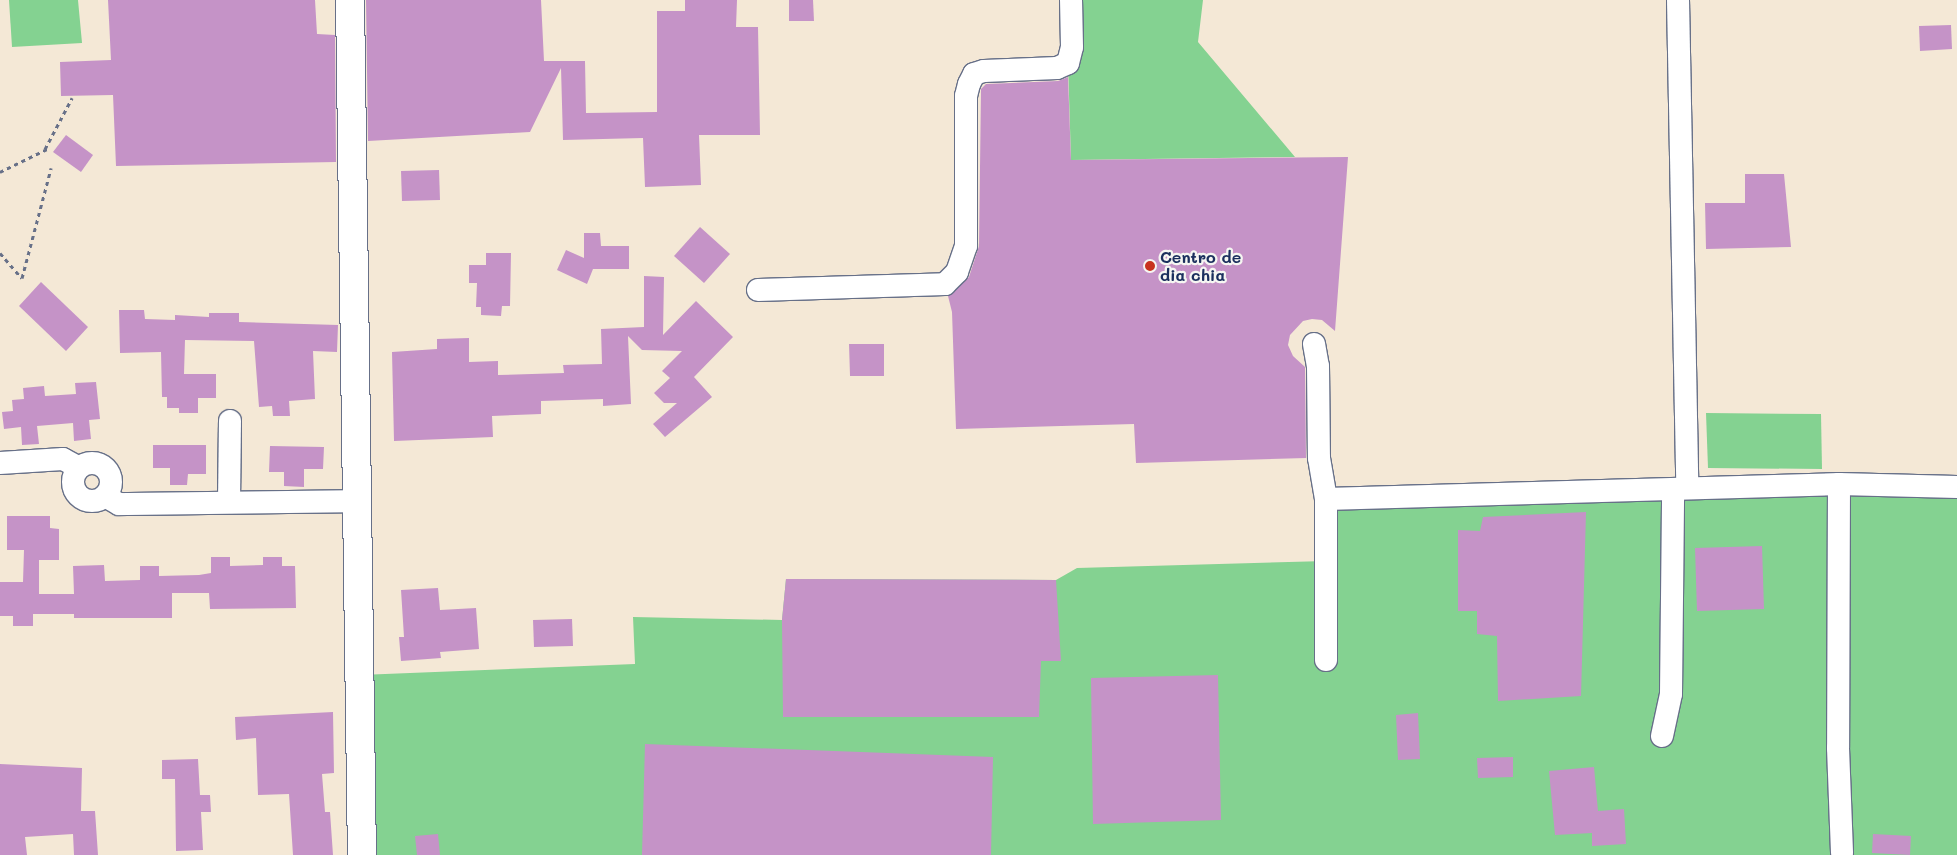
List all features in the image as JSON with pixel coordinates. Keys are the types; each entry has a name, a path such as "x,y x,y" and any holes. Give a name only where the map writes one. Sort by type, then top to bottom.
{"street":[{"path":"350,0 362,855"},
{"path":"758,290 945,284 957,272 966,246 966,96 969,84 974,74 984,71 1057,68 1068,63 1072,47 1071,0"},
{"path":"1662,736 1671,694 1680,489 1678,0"},
{"path":"1314,344 1318,366 1319,458 1326,499 1326,660"},
{"path":"229,502 230,420"},
{"path":"0,463 63,459 79,468 73,486 80,497 93,501 105,496 119,504 357,501"},
{"path":"1839,484 1838,748 1842,853"},
{"path":"1326,499 1839,484 1957,487"}],"path":[{"path":"0,172 47,148 72,98"},
{"path":"0,254 22,278 52,168"}],"green space":[{"path":"9,0 78,0 82,43 12,47"},
{"path":"1071,0 1203,0 1198,42 1295,157 1071,160 1068,63"},
{"path":"1706,413 1821,414 1822,469 1708,468"},
{"path":"1957,487 1957,855 362,855 360,675 635,664 633,617 782,620 786,579 1056,580 1077,568 1326,561 1326,499"}],"building":[{"path":"108,0 315,0 317,34 335,35 336,162 116,166 113,95 61,96 60,62 111,60"},
{"path":"366,0 541,0 544,61 585,61 586,113 657,112 657,11 685,11 685,0 737,0 736,27 758,27 760,135 699,135 701,185 645,187 643,138 563,140 561,68 530,132 368,141"},
{"path":"789,0 813,0 814,21 789,21"},
{"path":"1951,25 1952,49 1920,51 1919,26"},
{"name":"Centro de dia chia","path":"1068,77 1071,160 1348,157 1335,331 1322,320 1312,319 1303,321 1290,335 1288,345 1293,356 1305,367 1306,458 1136,463 1134,424 956,429 952,312 948,296 969,277 979,246 981,89 986,84 1058,81"},
{"path":"66,135 93,155 81,172 53,152"},
{"path":"439,170 440,200 402,201 401,171"},
{"path":"1745,174 1784,174 1791,247 1706,249 1705,203 1745,203"},
{"path":"700,227 730,254 704,283 674,256"},
{"path":"584,233 600,233 601,246 629,246 629,269 593,269 587,284 557,270 566,250 584,258"},
{"path":"486,253 511,253 510,306 502,306 501,316 481,315 481,307 476,307 477,283 469,283 469,265 486,265"},
{"path":"644,276 664,277 663,335 696,301 733,337 694,377 712,397 665,437 653,424 677,403 664,403 654,393 670,378 662,371 682,351 642,350 628,336 631,404 603,406 603,399 541,401 541,414 492,416 493,437 394,441 392,352 437,349 437,339 469,338 469,362 498,361 498,375 564,373 563,365 602,364 601,329 644,327"},
{"path":"41,282 88,327 66,351 19,306"},
{"path":"119,310 144,310 145,319 175,320 175,315 209,317 209,313 239,313 239,322 338,325 337,352 313,351 315,399 289,401 290,416 273,416 272,406 259,407 254,341 185,340 184,374 216,374 216,398 198,398 198,413 179,413 179,408 167,408 167,397 162,397 161,352 120,353"},
{"path":"849,344 884,344 884,376 850,376"},
{"path":"96,382 100,419 89,420 91,439 74,441 73,423 37,426 39,444 22,445 21,427 4,429 2,412 13,411 12,400 24,399 23,388 44,386 45,396 76,394 75,383"},
{"path":"153,445 206,445 206,474 188,474 187,485 170,485 170,468 153,468"},
{"path":"270,446 324,447 323,469 304,469 304,487 284,486 284,472 269,472"},
{"path":"1586,512 1581,696 1498,701 1497,636 1477,634 1477,611 1458,611 1458,530 1480,531 1483,517"},
{"path":"7,516 50,516 50,528 59,529 59,560 39,560 39,594 74,594 73,566 104,565 105,581 140,580 140,566 159,566 159,576 199,575 211,573 211,557 230,557 230,566 263,565 263,557 282,557 282,566 295,566 296,608 210,609 209,593 172,593 172,618 74,618 74,614 33,614 33,626 13,626 13,616 0,616 0,582 23,582 24,550 7,550"},
{"path":"1762,546 1764,609 1697,611 1695,548"},
{"path":"786,579 1056,580 1061,661 1041,661 1039,717 783,717 782,620"},
{"path":"438,588 440,610 476,608 479,649 440,652 441,658 401,661 399,637 404,637 401,590"},
{"path":"572,619 573,646 534,647 533,620"},
{"path":"1218,675 1221,820 1093,824 1091,678"},
{"path":"333,712 334,773 322,774 325,812 330,812 333,855 293,855 289,794 258,795 256,738 236,740 235,717"},
{"path":"1418,713 1420,759 1398,760 1396,715"},
{"path":"645,744 993,757 991,855 642,855"},
{"path":"1513,757 1513,777 1478,778 1477,758"},
{"path":"198,759 200,795 210,795 211,812 201,812 203,850 176,851 175,779 162,779 162,760"},
{"path":"0,764 82,768 81,811 95,811 98,855 74,855 73,834 25,837 27,855 0,855"},
{"path":"1594,767 1598,811 1624,809 1626,844 1592,846 1592,833 1555,835 1549,771"},
{"path":"438,834 440,855 417,855 415,836"},
{"path":"1873,834 1911,836 1910,855 1872,853"}],"place":[{"name":"Centro de dia chia","path":"1150,266"}]}
